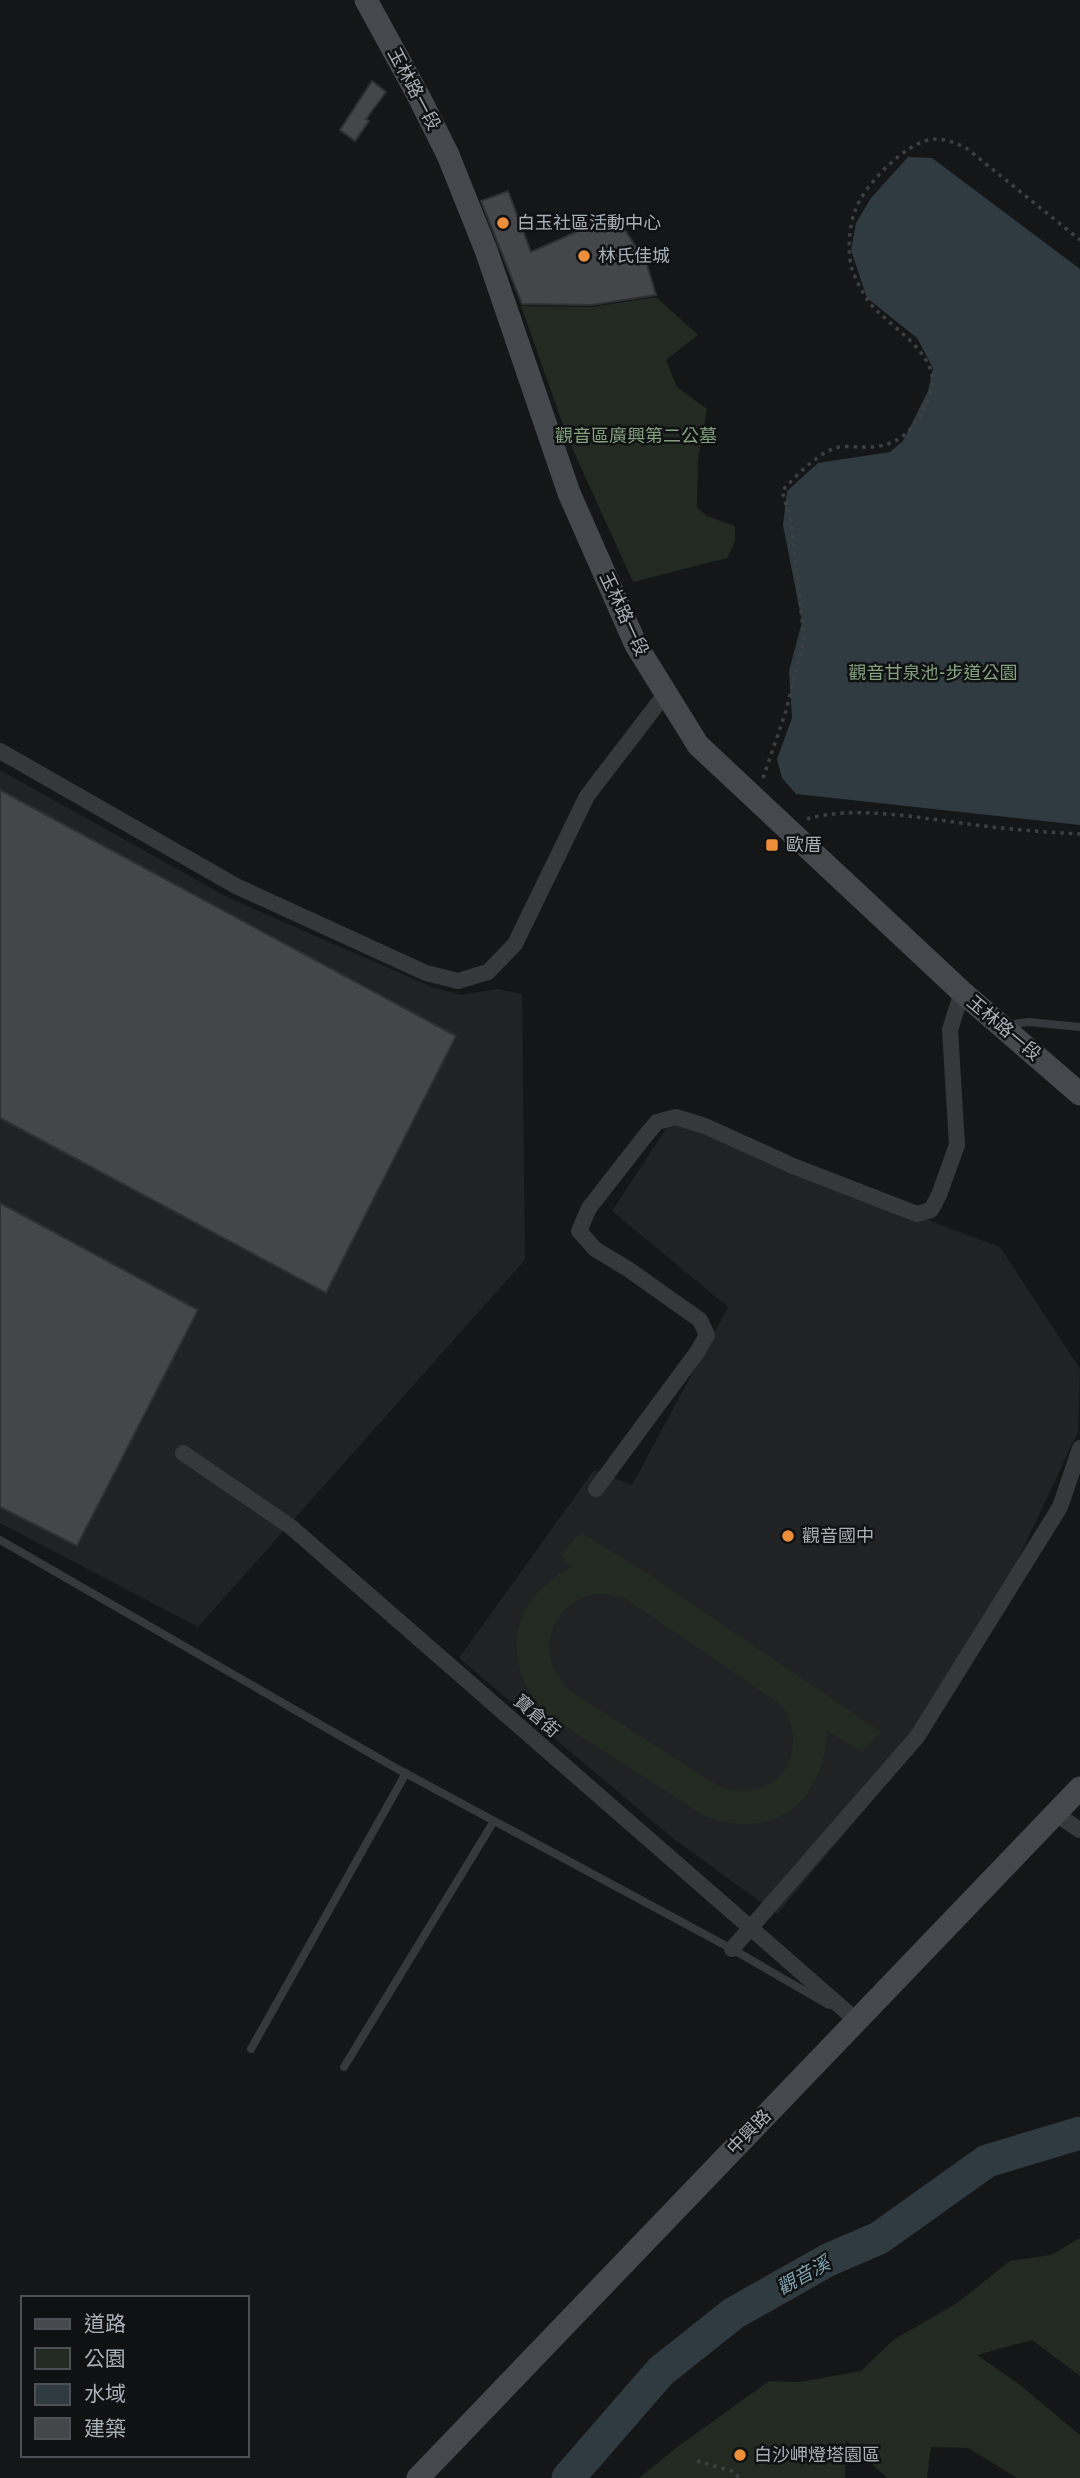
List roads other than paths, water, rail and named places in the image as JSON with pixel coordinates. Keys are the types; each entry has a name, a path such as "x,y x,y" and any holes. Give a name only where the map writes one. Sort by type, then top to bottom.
{"street":[{"name":"玉林路一段","path":"366,0 448,155 486,250 569,493 636,645 698,746 962,992 1080,1094"},
{"path":"0,751 236,886 426,973 458,981 488,972 515,944 587,796 666,693"},
{"path":"596,1489 707,1335 700,1320 584,1239 579,1231 589,1208 657,1122 676,1117 705,1126 793,1166 917,1214 931,1210 957,1145 950,1030 962,992"},
{"path":"732,1949 917,1737 1060,1507 1080,1448"},
{"name":"寶倉街","path":"183,1453 291,1527 856,2020"},
{"name":"中興路","path":"418,2478 1080,1788"},
{"path":"1056,1814 1080,1830"}],"lane":[{"path":"1002,1026 1028,1022 1080,1027"},
{"path":"0,1540 406,1773 732,1949 856,2020"},
{"path":"251,2049 406,1773"},
{"path":"344,2067 494,1821"}],"water":[{"name":"觀音甘泉池-步道公園","path":"908,157 932,158 1080,269 1080,825 796,794 782,778 777,759 792,718 789,671 802,622 783,525 787,491 818,463 890,452 903,441 928,391 933,368 917,338 867,298 851,250 856,223 871,198"}],"waterway":[{"name":"觀音溪","path":"568,2478 661,2371 734,2313 828,2260 879,2238 987,2161 1080,2133"}],"place":[{"name":"白玉社區活動中心","path":"503,223"},
{"name":"林氏佳城","path":"584,256"},
{"name":"歐厝","path":"772,845"},
{"name":"觀音國中","path":"788,1536"},
{"name":"白沙岬燈塔園區","path":"740,2455"}],"park label":[{"name":"觀音區廣興第二公墓","path":"636,436"}]}
